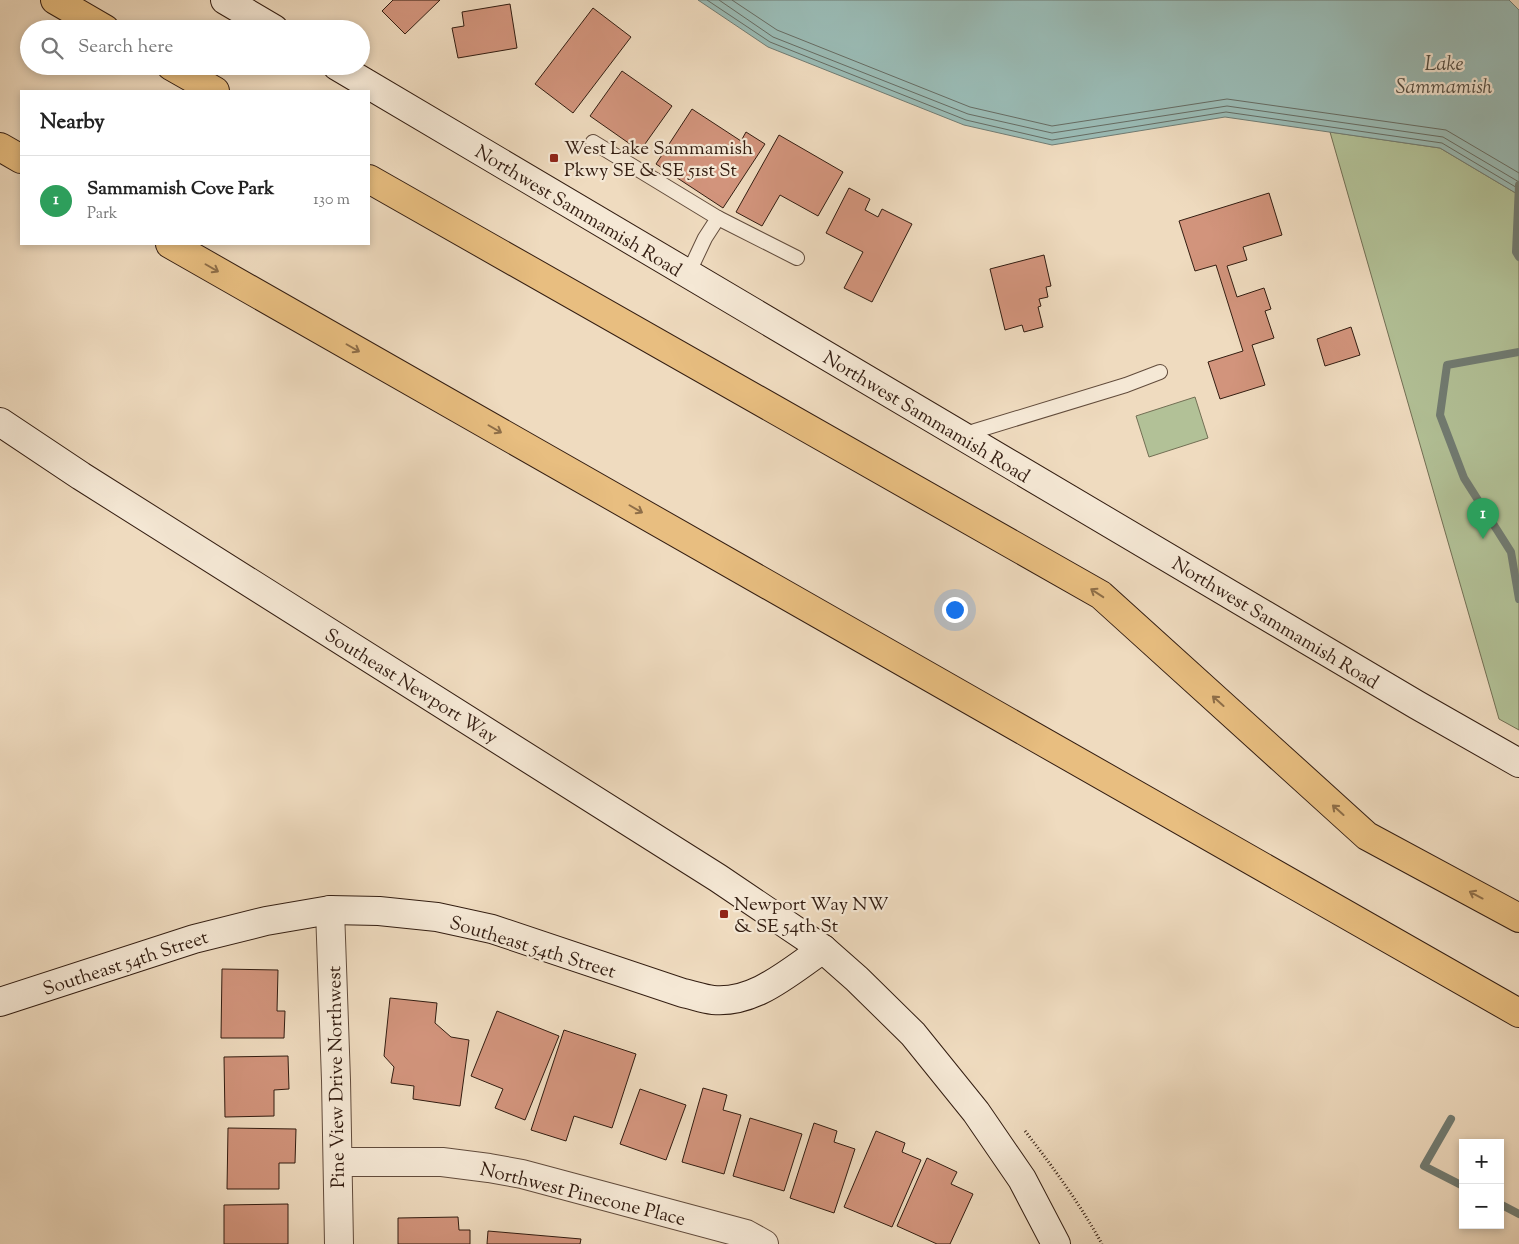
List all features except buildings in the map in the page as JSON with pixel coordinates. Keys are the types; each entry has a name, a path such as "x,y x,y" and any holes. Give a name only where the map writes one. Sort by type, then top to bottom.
{"highway":[{"path":"55,0 90,20"},
{"path":"187,75 213,90"},
{"path":"0,147 20,158"},
{"path":"370,180 1101,595 1367,836 1519,918"},
{"path":"172,245 1519,1013"}],"street":[{"path":"225,0 259,20"},
{"name":"Northwest Sammamish Road","path":"352,75 1417,705 1519,763"},
{"name":"Southeast Newport Way","path":"0,422 89,481 718,878 823,949 857,979 913,1034 976,1112 1022,1179 1056,1244"},
{"name":"Southeast 54th Street","path":"0,1002 194,939 266,921 330,910 379,911 437,917 492,929 683,993 714,1000 742,998 763,989 823,949"},
{"name":"Pine View Drive Northwest","path":"330,910 339,1244"},
{"name":"Northwest Pinecone Place","path":"338,1162 442,1162 522,1174 746,1234 764,1244"}],"lane":[{"path":"593,142 718,218 797,258"},
{"path":"688,274 705,238 718,218"},
{"path":"961,435 1126,385 1160,372"}],"path":[{"path":"1088,1218 1102,1244"}],"green space":[{"path":"1330,132 1440,148 1519,195 1519,730 1499,719"},
{"path":"1195,397 1208,438 1149,457 1136,416"}],"water":[{"name":"Lake Sammamish","path":"698,0 1509,0 1519,10 1519,195 1440,148 1225,117 1052,145 964,125 768,47"}],"waterway":[{"path":"1519,185 1516,252 1519,257"},
{"path":"1519,352 1447,365 1440,415 1464,478 1511,552 1519,599"},
{"path":"1451,1119 1424,1166 1459,1184"},
{"path":"1504,1206 1519,1214"}],"place":[{"name":"West Lake Sammamish Pkwy SE & SE 51st St","path":"554,158"},
{"name":"Sammamish Cove Park","path":"1483,539"},
{"name":"Newport Way NW & SE 54th St","path":"724,914"}]}
